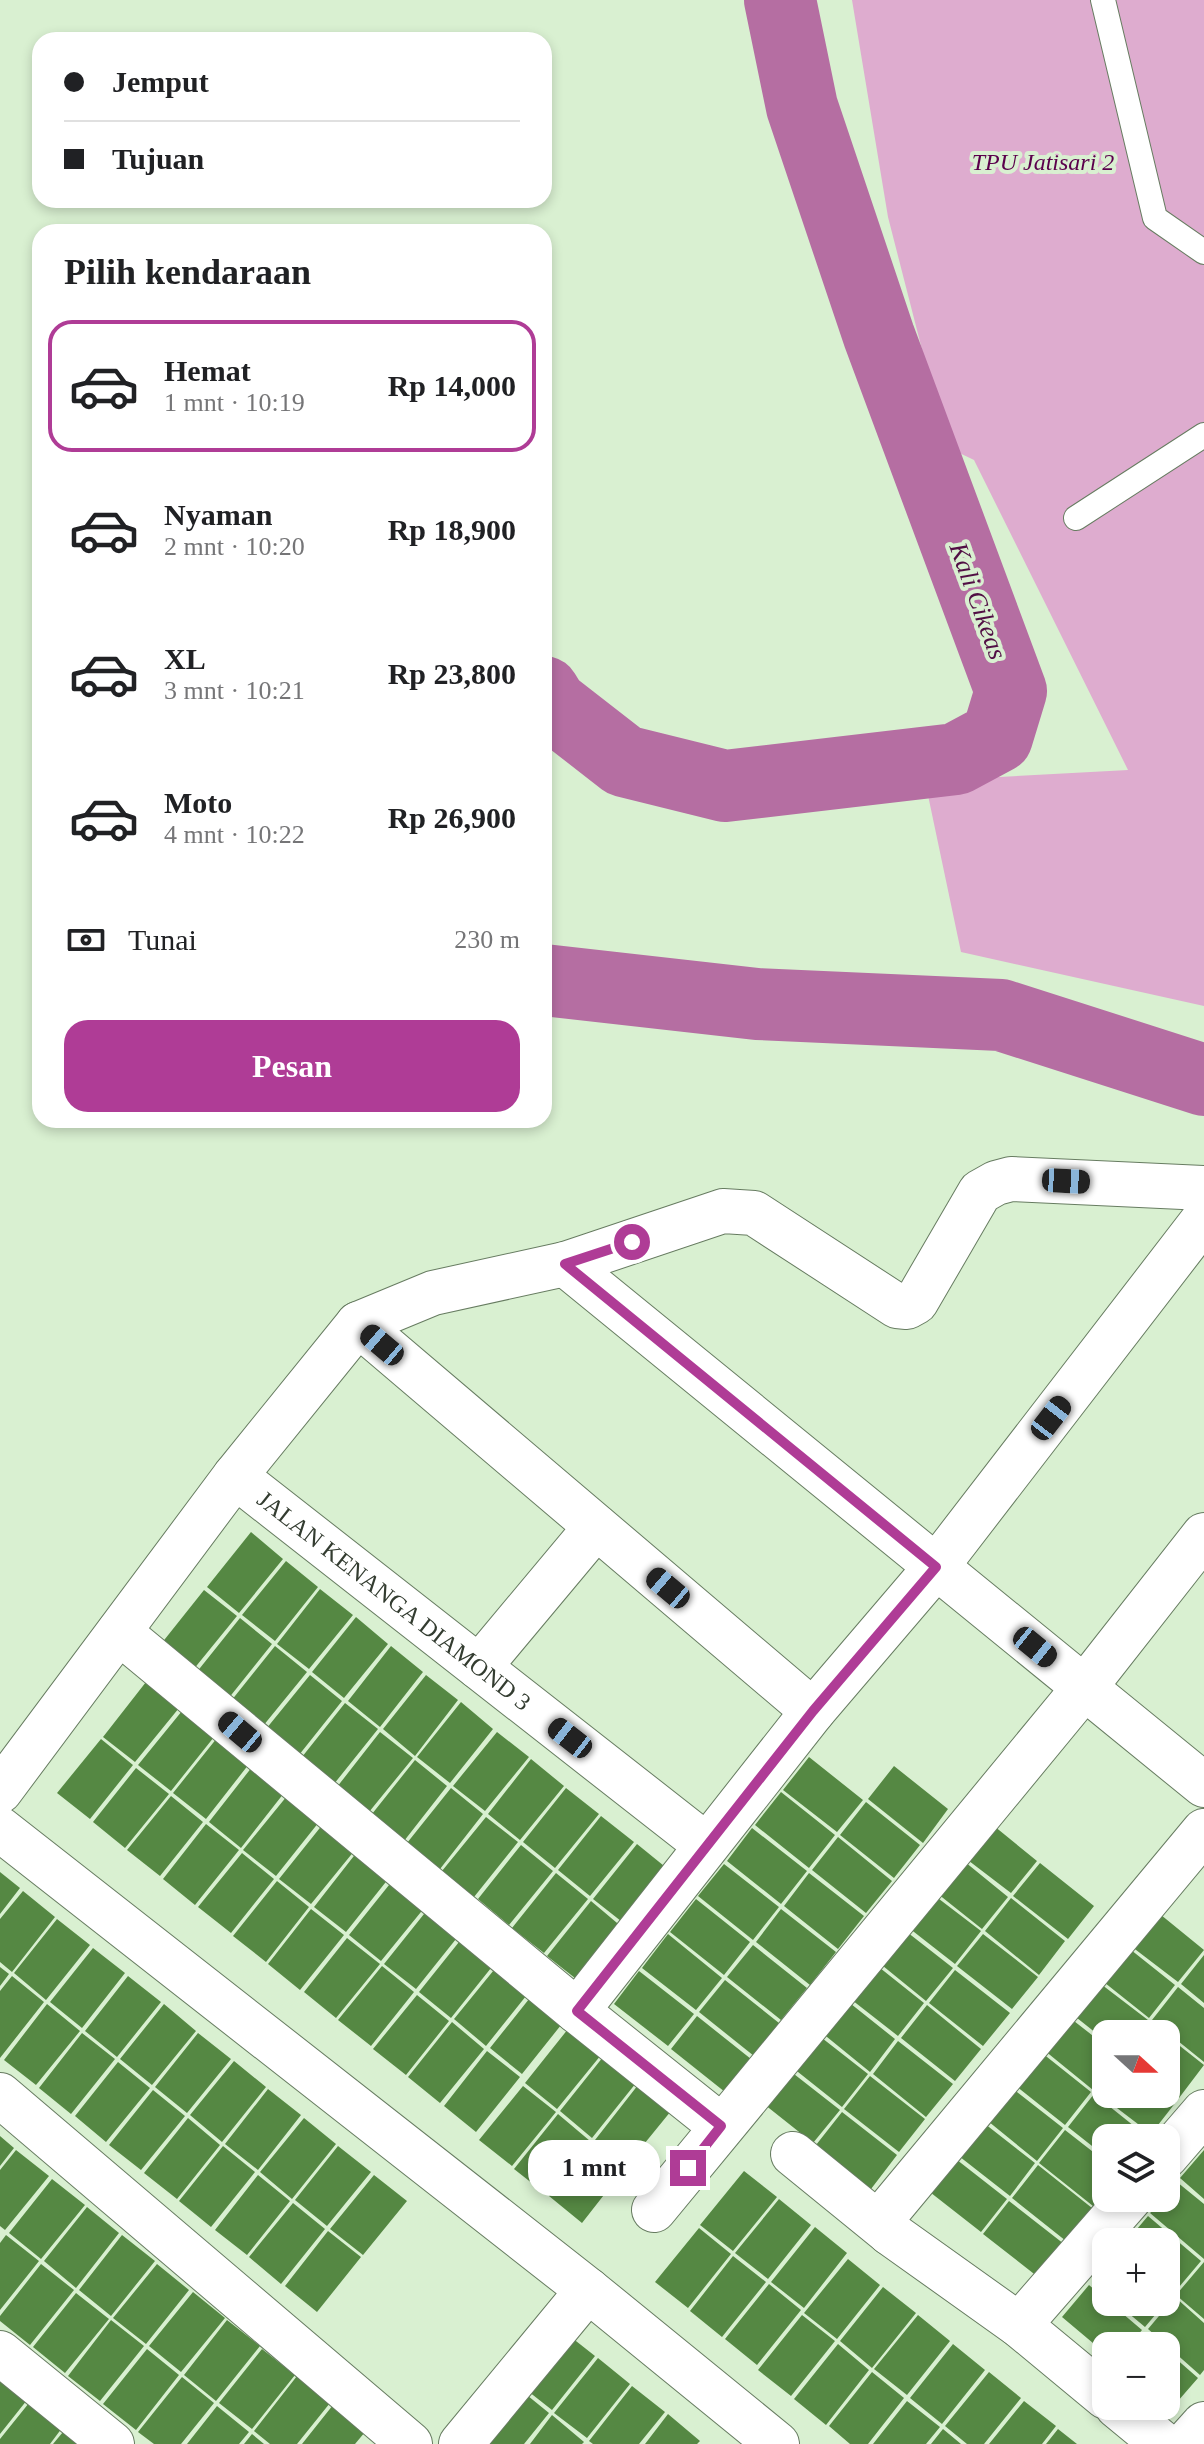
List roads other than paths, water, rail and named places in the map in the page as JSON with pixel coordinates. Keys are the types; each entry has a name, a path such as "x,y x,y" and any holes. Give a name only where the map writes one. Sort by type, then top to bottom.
{"street":[{"path":"0,1791 235,1476 358,1324 433,1293 565,1264 723,1211 735,1210 754,1213 897,1306 907,1307 916,1302 980,1192 996,1183 1011,1179 1204,1188"},
{"path":"577,2011 813,1711 936,1567 1204,1219"},
{"path":"565,1264 1204,1785"},
{"path":"358,1324 813,1711"},
{"name":"JALAN KENANGA DIAMOND 3","path":"235,1476 706,1845"},
{"path":"479,1667 596,1527"},
{"path":"654,2210 1084,1688 1204,1535"},
{"path":"119,1632 577,2011 721,2126"},
{"path":"0,1829 588,2290 777,2444"},
{"path":"890,2233 886,2223 894,2201 1204,1831"},
{"path":"0,2095 410,2444"},
{"path":"1180,2140 1204,2112"},
{"path":"793,2154 890,2233 1019,2325 1092,2385"},
{"path":"1019,2325 1118,2212"},
{"path":"461,2444 588,2290"},
{"path":"0,2353 112,2444"},
{"path":"1134,2420 1163,2444"},
{"path":"1186,2444 1204,2424"}],"lane":[{"path":"1103,0 1155,218 1204,252"},
{"path":"1076,518 1204,435"}],"waterway":[{"name":"Kali Cikeas","path":"552,705 624,761 725,786 956,759 997,737 1011,691 879,336 802,107 780,0"},
{"name":"Kali Cikeas","path":"552,981 757,1004 1001,1015 1204,1080"}],"park label":[{"name":"TPU Jatisari 2","path":"1043,162"}]}
